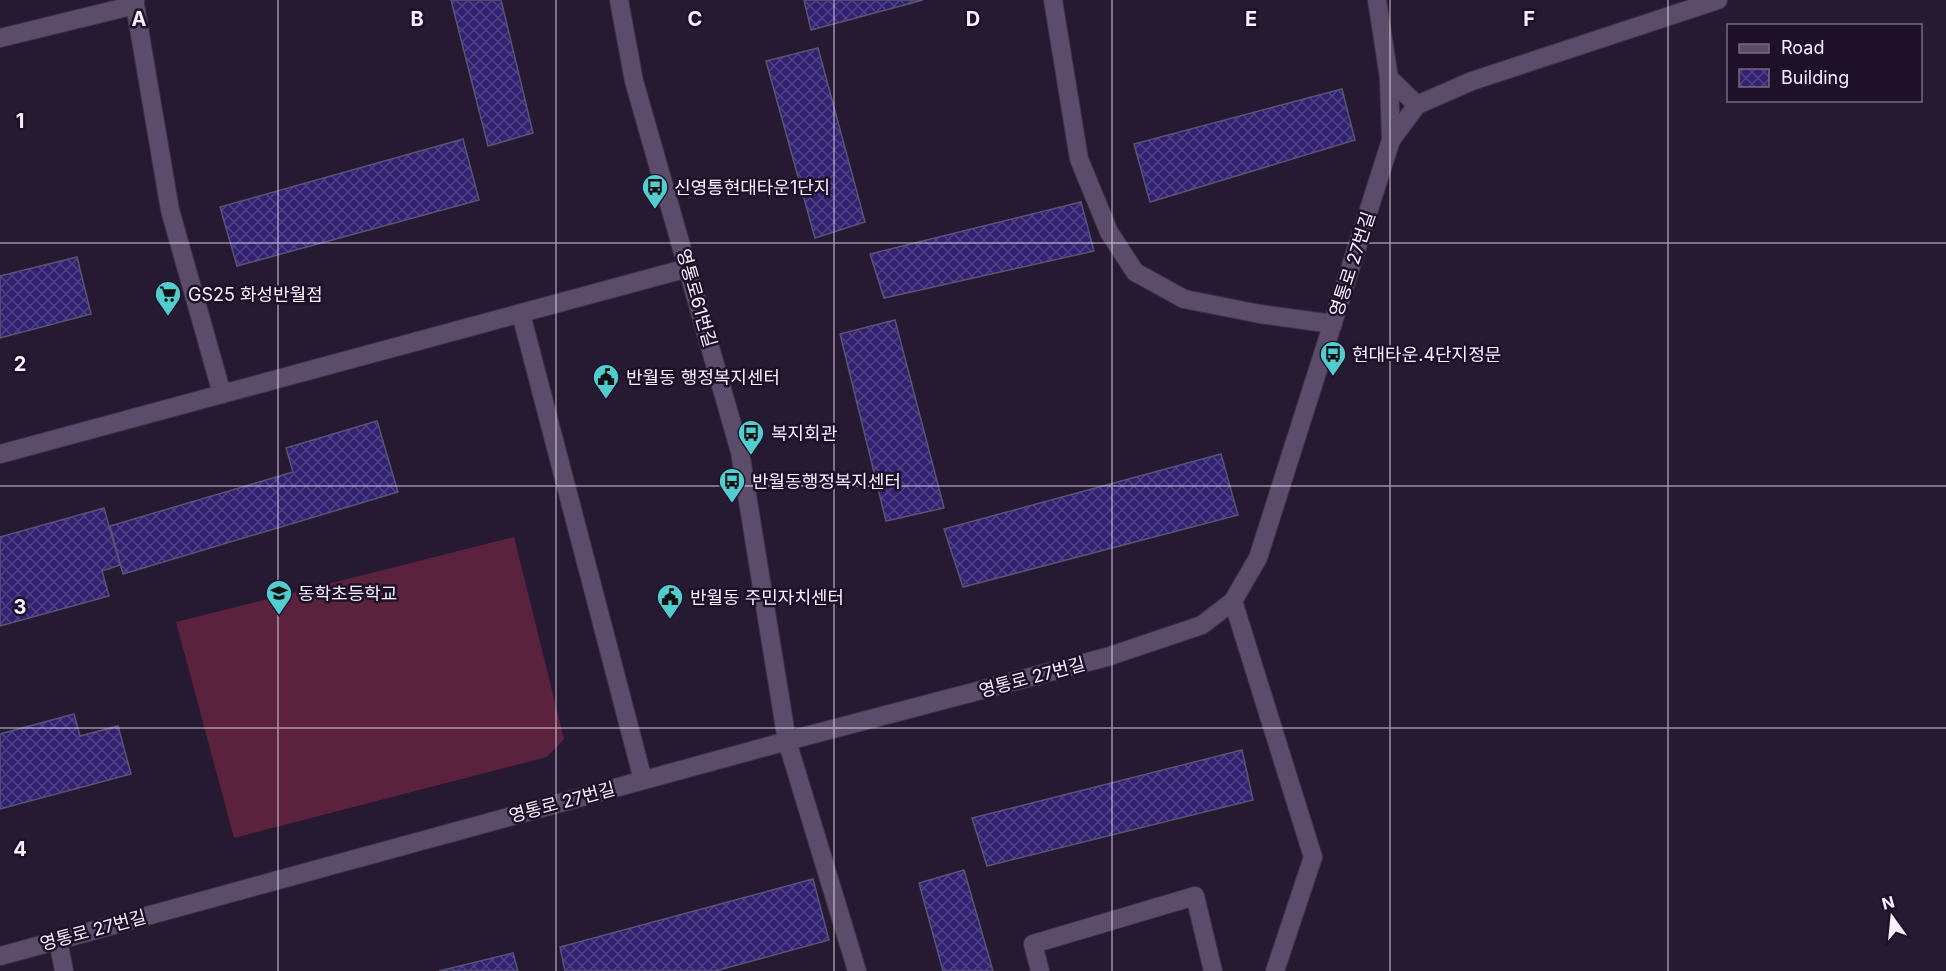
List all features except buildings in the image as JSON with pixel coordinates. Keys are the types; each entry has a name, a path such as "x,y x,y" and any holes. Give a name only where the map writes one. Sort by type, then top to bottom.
{"street":[{"name":"영통로61번길","path":"619,0 634,81 740,452 787,741 857,971"},
{"path":"1053,0 1079,159 1109,232 1136,272 1184,299 1260,314 1333,324"},
{"path":"1377,0 1389,78 1391,140"},
{"name":"영통로 27번길","path":"0,956 642,780 1107,657 1202,625 1233,601 1258,558 1391,140 1417,105 1472,81 1719,0"},
{"path":"0,38 135,2 170,210 222,394"},
{"path":"1389,78 1417,105"},
{"path":"0,454 688,268"},
{"path":"521,314 642,780"},
{"path":"1233,601 1313,857 1275,971"},
{"path":"1040,971 1033,944 1195,896 1213,971"},
{"path":"58,940 64,971"}],"shaded area":[{"path":"514,537 564,739 547,757 234,838 176,622"}],"place":[{"name":"신영통현대타운1단지","path":"655,210"},
{"name":"GS25 화성반월점","path":"168,317"},
{"name":"현대타운.4단지정문","path":"1333,377"},
{"name":"반월동 행정복지센터","path":"606,400"},
{"name":"복지회관","path":"751,456"},
{"name":"반월동행정복지센터","path":"732,504"},
{"name":"동학초등학교","path":"279,616"},
{"name":"반월동 주민자치센터","path":"670,620"}]}
